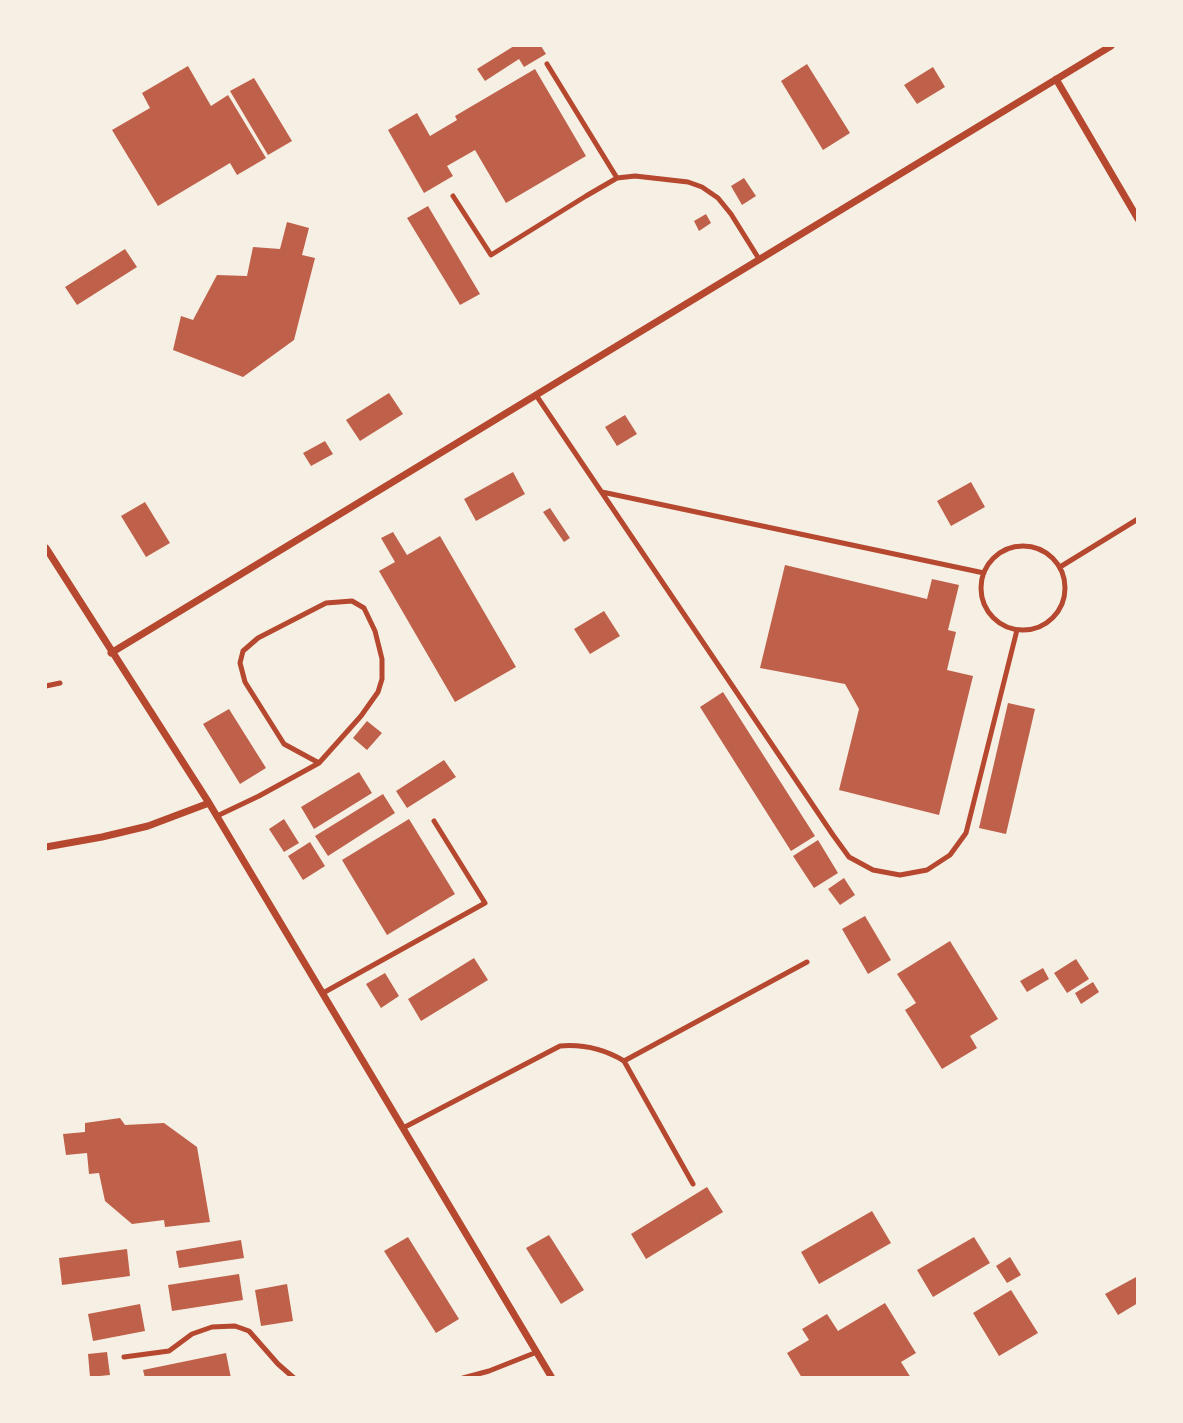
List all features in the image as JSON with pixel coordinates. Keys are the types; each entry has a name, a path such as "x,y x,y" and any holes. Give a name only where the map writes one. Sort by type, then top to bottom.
{"street":[{"path":"111,653 1111,46"},
{"path":"1056,79 1138,219"},
{"path":"46,548 217,816 552,1377"},
{"path":"46,846 148,826 209,803"}],"lane":[{"path":"547,64 617,178"},
{"path":"453,196 491,255 617,178 635,176 688,182 702,187 718,198 759,259"},
{"path":"536,395 833,835 849,857 873,870 900,875 927,870 950,855 966,833 1017,630"},
{"path":"602,492 984,573"},
{"path":"1060,566 1138,519"},
{"path":"1029,546 1047,553 1060,566 1065,581 1065,597 1059,611 1048,622 1033,629 1017,630 999,623 987,609 981,591 984,573 994,557 1010,548 1029,546"},
{"path":"217,816 319,764 379,691 383,679 382,659 375,631 364,608 352,601 326,603 258,638 243,651 240,663 245,682 284,744 319,764"},
{"path":"46,686 60,683"},
{"path":"323,993 485,902 434,821"},
{"path":"624,1060 807,962"},
{"path":"403,1128 560,1046 593,1047 624,1060 693,1184"},
{"path":"124,1357 169,1351 192,1334 212,1326 235,1326 249,1331 278,1364 294,1377"},
{"path":"463,1377 489,1371 537,1352"}],"building":[{"path":"514,46 541,46 546,54 524,67 519,59 485,81 477,69"},
{"path":"807,64 850,133 823,150 781,81"},
{"path":"188,66 211,106 228,95 266,158 237,175 230,163 158,206 112,130 150,108 142,93"},
{"path":"933,67 945,87 917,104 904,85"},
{"path":"535,69 586,156 506,203 475,150 447,166 453,176 424,193 388,130 417,113 430,136 457,120 455,116"},
{"path":"254,78 292,141 268,155 230,91"},
{"path":"744,178 756,196 742,205 731,186"},
{"path":"428,206 480,294 460,305 407,218"},
{"path":"706,214 711,223 699,231 694,221"},
{"path":"287,222 309,228 302,255 315,258 294,340 243,377 173,350 181,316 193,320 217,275 247,276 253,247 280,249"},
{"path":"125,249 137,267 77,305 65,287"},
{"path":"389,393 403,414 360,441 346,420"},
{"path":"625,415 637,434 617,446 605,427"},
{"path":"325,441 333,454 311,466 303,453"},
{"path":"513,472 525,494 476,521 464,499"},
{"path":"971,482 985,507 951,526 937,501"},
{"path":"145,502 170,543 146,557 121,516"},
{"path":"550,508 570,538 564,542 543,512"},
{"path":"393,532 407,555 440,536 516,667 455,702 379,571 395,562 381,538"},
{"path":"785,565 927,599 932,579 959,585 948,630 956,632 947,670 973,676 939,815 839,790 859,709 845,684 760,668"},
{"path":"604,611 620,636 590,654 574,629"},
{"path":"723,692 815,836 791,851 700,707"},
{"path":"1008,703 1035,709 1006,834 979,828"},
{"path":"229,709 266,768 240,784 203,724"},
{"path":"367,721 382,733 367,750 353,738"},
{"path":"444,760 456,777 407,808 396,791"},
{"path":"359,772 372,793 314,829 301,807"},
{"path":"383,794 395,813 328,856 315,836"},
{"path":"284,819 299,843 284,852 269,829"},
{"path":"409,819 455,894 387,935 342,860"},
{"path":"818,840 838,873 814,888 793,856"},
{"path":"310,842 325,866 303,880 288,856"},
{"path":"844,878 855,895 840,905 828,889"},
{"path":"865,916 891,960 868,974 842,929"},
{"path":"950,941 998,1019 970,1036 977,1048 942,1069 905,1010 916,1003 897,974"},
{"path":"474,958 488,980 421,1021 408,999"},
{"path":"1076,959 1089,979 1067,993 1054,973"},
{"path":"1043,968 1049,979 1027,992 1020,981"},
{"path":"385,973 399,996 381,1008 366,984"},
{"path":"1093,982 1099,992 1081,1004 1075,993"},
{"path":"120,1118 125,1125 164,1123 197,1147 210,1222 165,1227 164,1220 132,1224 105,1201 99,1173 89,1174 87,1153 66,1155 63,1134 85,1132 85,1123"},
{"path":"707,1187 723,1212 646,1259 631,1234"},
{"path":"872,1211 891,1243 819,1284 801,1252"},
{"path":"549,1235 584,1290 561,1304 526,1248"},
{"path":"408,1237 459,1319 436,1333 384,1251"},
{"path":"974,1237 990,1263 933,1297 917,1270"},
{"path":"241,1240 244,1258 179,1268 176,1251"},
{"path":"127,1249 130,1276 62,1285 59,1258"},
{"path":"1010,1257 1021,1275 1007,1283 996,1266"},
{"path":"239,1274 243,1300 172,1311 168,1285"},
{"path":"1138,1276 1138,1303 1118,1315 1105,1294"},
{"path":"287,1284 293,1321 261,1326 255,1290"},
{"path":"1011,1290 1038,1333 999,1356 973,1313"},
{"path":"885,1303 916,1353 901,1362 911,1378 802,1378 787,1353 809,1340 802,1329 827,1314 838,1331"},
{"path":"140,1304 145,1331 93,1341 88,1314"},
{"path":"107,1352 110,1375 90,1377 88,1354"},
{"path":"226,1353 231,1378 145,1378 143,1370"}]}
